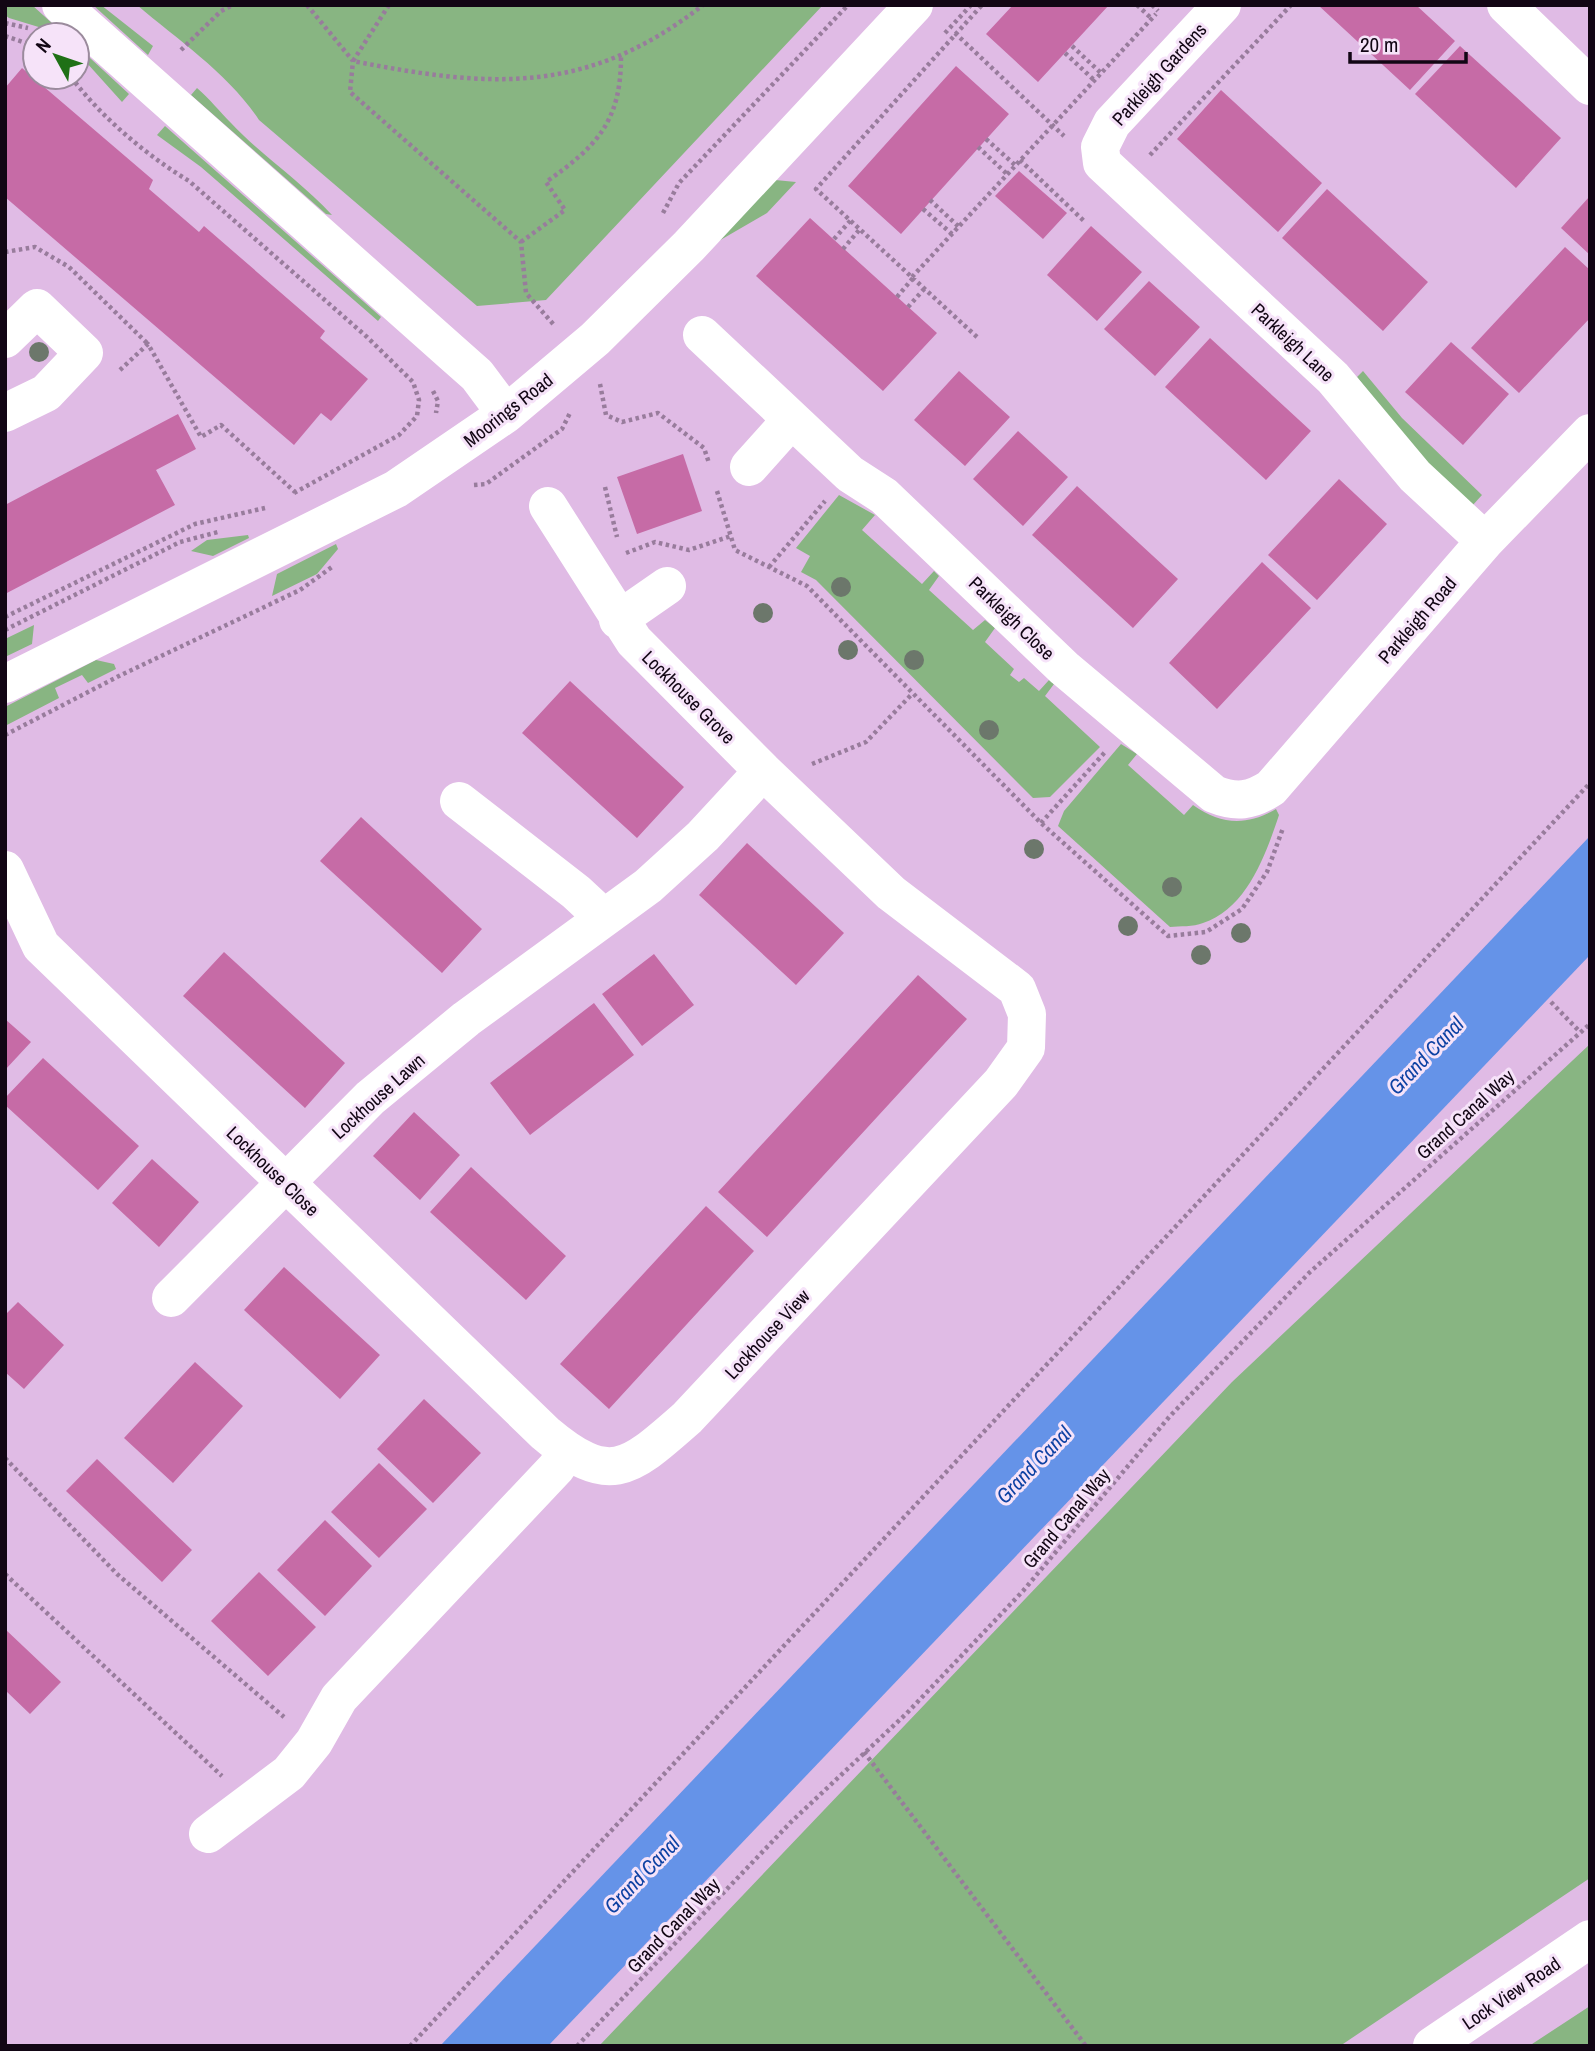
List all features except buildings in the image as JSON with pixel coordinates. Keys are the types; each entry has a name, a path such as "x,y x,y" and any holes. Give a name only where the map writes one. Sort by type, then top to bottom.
{"street":[{"path":"61,5 452,352 477,376 506,414"},
{"name":"Moorings Road","path":"5,684 396,489 506,414 566,337 689,246 914,5"},
{"name":"Parkleigh Gardens","path":"1100,147 1112,123 1222,5"},
{"path":"1506,5 1590,86"},
{"name":"Parkleigh Lane","path":"1100,147 1102,163 1333,378 1415,476 1485,541"},
{"path":"5,339 37,308 84,353 46,393 5,413"},
{"name":"Parkleigh Close","path":"702,335 850,474 884,496 1064,668 1214,794 1242,801"},
{"path":"749,467 791,420"},
{"name":"Parkleigh Road","path":"1242,801 1271,788 1485,541 1590,433"},
{"name":"Lockhouse Grove","path":"548,506 618,620 634,641 772,780"},
{"path":"618,620 667,586"},
{"name":"Lockhouse Lawn","path":"172,1298 370,1098 466,1019 648,886 703,836 772,780"},
{"name":"Lockhouse View","path":"567,1452 597,1466 620,1466 648,1452 688,1418 1001,1083 1026,1048 1027,1014 1017,989 891,893 772,780"},
{"path":"459,801 576,892 604,918"},
{"name":"Lockhouse Close","path":"5,870 41,946 567,1452"},
{"path":"208,1834 289,1773 314,1742 338,1698 556,1468 567,1452"},
{"name":"Lock View Road","path":"1432,2046 1590,1940"}],"path":[{"path":"214,5 221,11"},
{"path":"181,50 221,11 233,5"},
{"path":"307,5 353,61 447,78 486,79 533,78 621,57 674,28 702,5"},
{"path":"389,5 353,61 350,92 522,242 526,293 566,337 599,380 606,415 622,422 658,413 704,448 712,473"},
{"path":"662,216 679,183 848,5"},
{"path":"977,337 816,189 982,5"},
{"path":"1137,5 1151,18"},
{"path":"1152,5 1158,11"},
{"path":"897,297 1164,5"},
{"path":"1147,158 1291,5"},
{"path":"955,33 1076,145 1100,147"},
{"path":"1072,46 1101,73"},
{"path":"1065,53 1094,80"},
{"path":"522,242 565,210 546,182 581,157 603,132 619,97 621,57"},
{"path":"82,91 163,165 199,190 367,337 413,382 419,400 417,416 399,435 284,498"},
{"path":"986,139 1015,165"},
{"path":"978,147 1007,174"},
{"path":"1020,160 1085,222"},
{"path":"930,200 959,227"},
{"path":"923,209 952,234"},
{"path":"834,239 851,220"},
{"path":"844,248 860,229"},
{"path":"5,252 35,247 69,267 148,344 201,437 221,425 295,492"},
{"path":"908,307 925,288"},
{"path":"117,372 148,344"},
{"path":"429,383 438,401 434,427"},
{"path":"716,485 735,550 807,586 1041,823 1168,936"},
{"path":"604,487 620,549 628,554 636,547 654,542 690,550 731,536"},
{"path":"769,567 832,493"},
{"path":"5,617 195,524 263,509 274,503"},
{"path":"5,630 180,542 204,534 230,531"},
{"path":"772,780 866,743 912,694"},
{"path":"1041,823 1114,743"},
{"path":"410,2046 1590,783"},
{"path":"1551,1002 1580,1032"},
{"name":"Grand Canal Way","path":"577,2046 790,1822 907,1713 1023,1591 1170,1416 1310,1272 1590,1024"},
{"path":"5,1458 117,1574 314,1742"},
{"path":"5,1574 251,1802"},
{"path":"864,1752 1086,2046"}],"green space":[{"path":"5,5 32,5 50,21 21,22 5,15"},
{"path":"93,5 101,5 153,46 148,55"},
{"path":"137,5 823,5 546,300 477,306 259,120 218,72"},
{"path":"91,59 129,94 122,102 91,68"},
{"path":"197,88 243,135 332,215 326,214 191,95"},
{"path":"165,126 381,317 378,321 201,167 157,135"},
{"path":"775,180 796,182 767,213 717,242"},
{"path":"1363,371 1402,418 1482,495 1472,506 1415,452 1357,377"},
{"path":"839,495 875,515 862,530 922,584 934,571 939,576 929,590 973,630 985,620 995,628 985,642 1014,669 1010,675 1019,682 1024,678 1039,691 1049,680 1054,684 1045,696 1100,747 1050,797 1033,798 816,580 801,572 810,556 796,548"},
{"path":"248,535 249,538 213,556 191,551 207,540"},
{"path":"336,544 338,549 317,574 272,596 277,574"},
{"path":"34,625 32,644 5,657 5,639"},
{"path":"96,660 114,664 116,669 88,683 82,675 55,688 59,698 5,726 5,707"},
{"path":"1121,744 1137,754 1128,765 1184,815 1193,805 1203,812 1234,821 1255,818 1276,809 1279,815 1253,878 1232,906 1218,916 1191,926 1170,927 1058,826 1064,811"},
{"path":"1590,1044 1590,1878 1340,2046 599,2046 1232,1382"},
{"path":"1590,2006 1590,2046 1529,2046"}],"water":[{"name":"Grand Canal","path":"1590,836 1590,955 548,2046 440,2046"}]}
